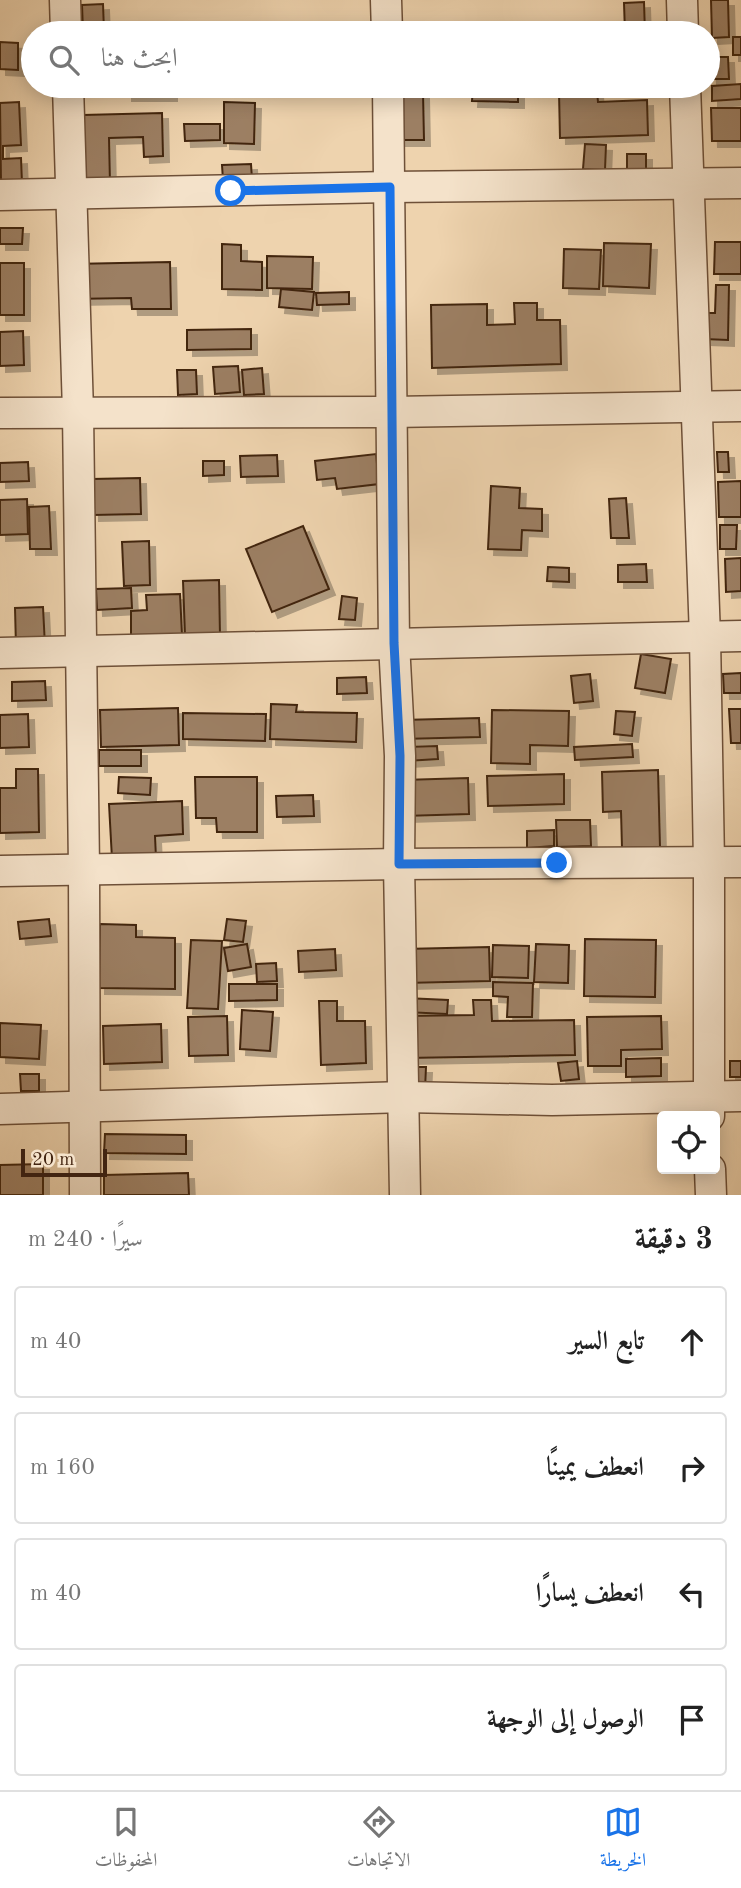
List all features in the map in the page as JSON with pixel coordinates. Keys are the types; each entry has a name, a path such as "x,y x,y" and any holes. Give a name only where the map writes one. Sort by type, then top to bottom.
{"street":[{"path":"65,0 66,21"},
{"path":"386,0 387,21"},
{"path":"682,0 683,21"},
{"path":"68,98 82,651 85,1195"},
{"path":"388,98 394,643 400,756 399,864 405,1195"},
{"path":"685,98 705,637 709,1107"},
{"path":"0,195 741,183"},
{"path":"0,413 392,412 698,408 741,405"},
{"path":"0,653 741,636"},
{"path":"0,871 399,864 741,862"},
{"path":"0,1110 405,1097 709,1107 741,1096"},
{"path":"710,1174 711,1195"}],"building":[{"path":"711,0 728,0 729,37 720,38 720,21 712,21"},
{"path":"644,2 645,21 625,21 624,3"},
{"path":"103,4 104,21 83,21 82,5"},
{"path":"733,37 741,37 741,55 733,55"},
{"path":"0,42 18,43 18,70 0,69"},
{"path":"720,57 728,57 729,79 720,79"},
{"path":"741,84 741,99 712,101 712,98 720,98 720,85"},
{"path":"387,98 423,98 424,140 388,140"},
{"path":"472,98 518,98 518,102 472,101"},
{"path":"559,98 598,98 598,102 647,100 648,135 560,138"},
{"path":"19,102 21,145 3,146 3,159 21,158 22,183 1,184 0,103"},
{"path":"224,102 255,103 254,144 224,143"},
{"path":"711,108 741,108 741,141 712,141"},
{"path":"162,113 163,156 144,157 143,137 109,138 110,183 85,184 83,115"},
{"path":"184,124 220,124 220,140 185,141"},
{"path":"585,144 606,145 605,170 583,169"},
{"path":"627,154 646,154 646,172 627,172"},
{"path":"251,164 252,179 223,180 222,165"},
{"path":"0,228 23,228 22,244 0,244"},
{"path":"715,242 741,242 741,274 714,274"},
{"path":"604,243 651,244 649,288 603,286"},
{"path":"222,244 241,245 241,261 262,262 262,290 222,289"},
{"path":"564,249 601,250 599,289 563,288"},
{"path":"267,256 313,257 312,289 267,288"},
{"path":"170,262 171,309 132,309 131,298 71,299 71,264"},
{"path":"0,263 24,263 24,315 0,315"},
{"path":"716,285 729,285 728,340 704,339 704,313 715,313"},
{"path":"281,289 314,292 312,310 279,307"},
{"path":"349,292 349,304 317,305 316,293"},
{"path":"514,303 537,303 537,320 560,320 561,364 432,368 431,305 487,304 487,325 515,324"},
{"path":"251,329 251,349 187,350 187,330"},
{"path":"23,331 24,365 0,366 0,332"},
{"path":"238,366 240,392 215,394 213,367"},
{"path":"262,368 264,394 244,395 242,370"},
{"path":"177,370 196,370 197,394 178,395"},
{"path":"717,452 728,452 729,472 718,472"},
{"path":"376,454 379,484 337,489 335,478 317,480 315,461"},
{"path":"277,455 278,476 241,477 240,456"},
{"path":"203,461 224,461 224,475 203,476"},
{"path":"28,462 29,481 0,482 0,463"},
{"path":"140,478 141,514 93,515 92,479"},
{"path":"741,481 741,517 719,517 718,482"},
{"path":"491,486 520,488 519,508 542,509 542,531 522,530 521,550 488,549"},
{"path":"626,498 629,538 611,538 609,499"},
{"path":"27,499 28,534 0,535 0,500"},
{"path":"49,506 51,549 30,549 29,507"},
{"path":"720,525 737,525 736,549 720,549"},
{"path":"303,526 329,589 272,612 246,549"},
{"path":"149,541 150,585 124,586 122,542"},
{"path":"741,558 741,591 726,592 725,559"},
{"path":"646,564 647,582 618,582 618,565"},
{"path":"548,567 569,568 569,582 547,581"},
{"path":"219,580 220,636 185,636 183,581"},
{"path":"131,588 132,608 97,610 96,589"},
{"path":"180,594 182,635 131,636 131,611 147,610 146,595"},
{"path":"342,596 357,598 355,620 339,619"},
{"path":"43,607 45,646 16,647 15,608"},
{"path":"641,654 671,659 665,693 635,688"},
{"path":"741,673 741,693 724,693 723,674"},
{"path":"590,674 593,701 574,703 571,676"},
{"path":"366,677 367,693 337,694 337,678"},
{"path":"45,681 46,700 12,701 12,682"},
{"path":"271,704 297,705 296,712 357,713 356,742 270,739"},
{"path":"178,708 179,745 101,747 100,710"},
{"path":"729,709 741,709 741,743 731,743"},
{"path":"492,710 569,711 568,746 530,745 530,764 491,763"},
{"path":"616,711 635,712 632,736 614,734"},
{"path":"183,713 266,714 265,741 183,739"},
{"path":"28,714 29,747 0,748 0,715"},
{"path":"479,718 480,737 402,739 402,720"},
{"path":"632,744 633,757 575,760 574,747"},
{"path":"437,746 438,759 406,761 405,747"},
{"path":"99,750 141,750 141,766 99,766"},
{"path":"16,769 38,769 39,832 0,833 0,788 16,788"},
{"path":"658,770 660,847 622,848 621,811 603,812 602,772"},
{"path":"564,774 564,804 488,806 487,776"},
{"path":"119,777 151,778 150,795 118,793"},
{"path":"195,777 257,777 257,832 217,832 216,818 196,818"},
{"path":"468,778 469,814 404,816 403,780"},
{"path":"313,795 314,816 277,817 276,796"},
{"path":"182,801 183,834 155,836 156,858 112,859 109,804"},
{"path":"556,820 590,820 591,846 557,847"},
{"path":"554,830 554,846 527,848 527,831"},
{"path":"49,919 51,936 20,939 18,922"},
{"path":"227,919 246,921 243,942 224,940"},
{"path":"100,924 136,925 136,937 175,938 175,989 99,988"},
{"path":"585,939 656,940 655,997 584,996"},
{"path":"191,940 222,941 218,1009 187,1008"},
{"path":"247,944 251,967 228,971 224,948"},
{"path":"536,944 569,945 568,983 534,982"},
{"path":"493,945 529,946 528,978 492,977"},
{"path":"489,947 490,981 405,983 404,949"},
{"path":"335,949 336,970 299,972 298,951"},
{"path":"276,963 277,981 257,982 256,964"},
{"path":"493,982 533,983 532,1017 507,1017 508,997 493,996"},
{"path":"229,984 277,984 277,1000 229,1001"},
{"path":"405,998 448,1000 447,1014 405,1012"},
{"path":"473,1000 491,1000 492,1021 574,1020 575,1055 405,1058 405,1016 474,1015"},
{"path":"319,1001 337,1001 337,1021 365,1021 366,1063 321,1065"},
{"path":"242,1010 273,1012 270,1051 240,1049"},
{"path":"227,1016 228,1055 189,1056 188,1017"},
{"path":"661,1016 662,1049 621,1050 621,1066 588,1066 587,1017"},
{"path":"0,1023 41,1025 39,1059 0,1057"},
{"path":"161,1024 162,1062 104,1064 103,1026"},
{"path":"661,1058 661,1076 626,1077 626,1059"},
{"path":"577,1061 579,1079 561,1081 558,1063"},
{"path":"730,1061 741,1061 741,1077 730,1077"},
{"path":"407,1067 426,1067 425,1090 407,1090"},
{"path":"20,1074 39,1074 39,1091 21,1091"},
{"path":"105,1134 186,1135 186,1154 104,1153"},
{"path":"43,1164 43,1195 0,1195 0,1165"},
{"path":"188,1173 189,1195 104,1195 104,1175"}],"route":[{"path":"231,191 390,187 394,643 400,756 399,864 557,863"}]}
